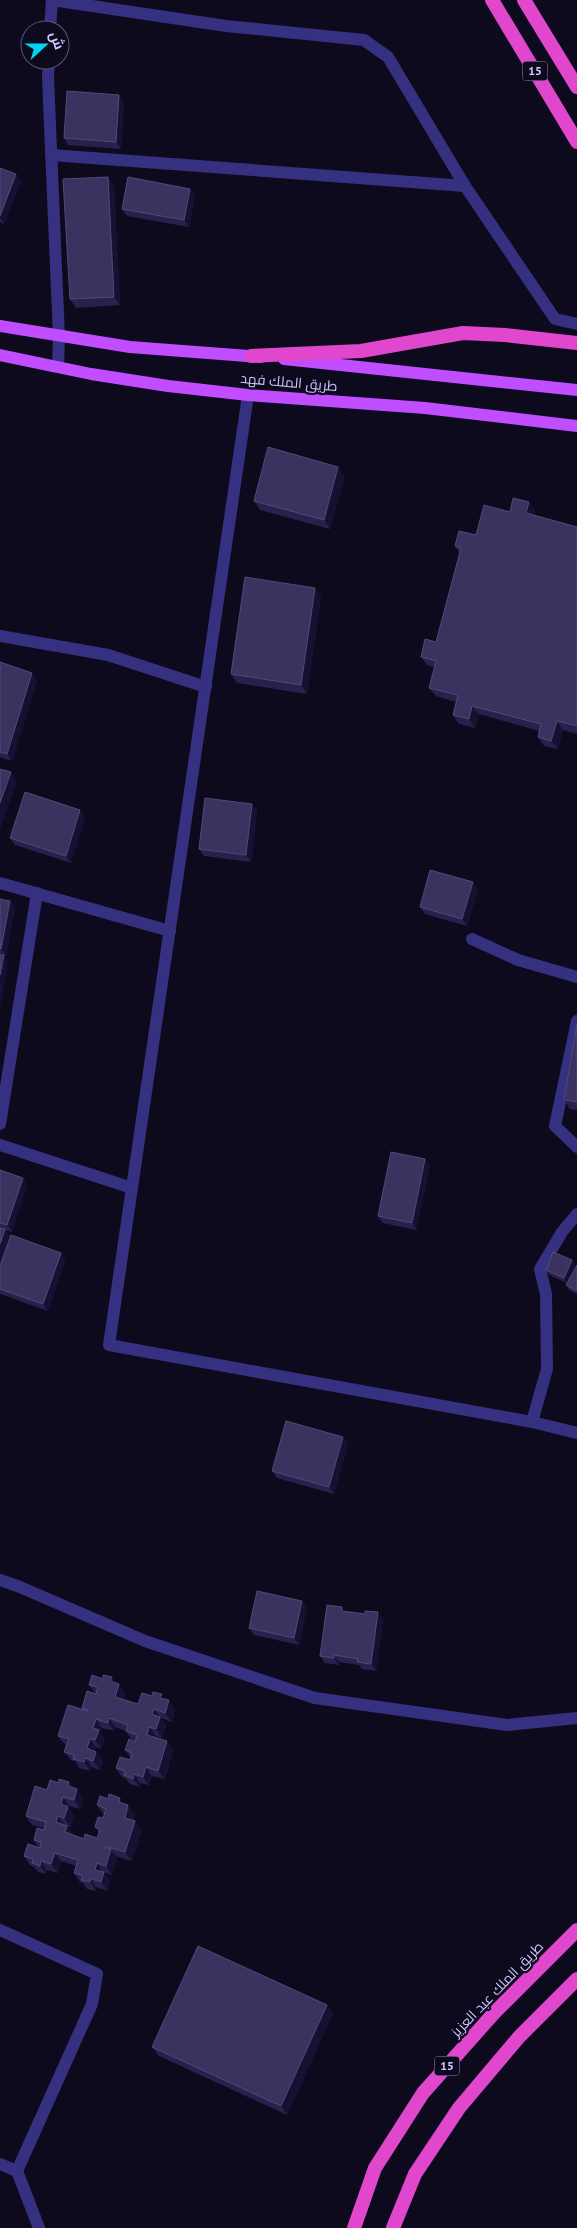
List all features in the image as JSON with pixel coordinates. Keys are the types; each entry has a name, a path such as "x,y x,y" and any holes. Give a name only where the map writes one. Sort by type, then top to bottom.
{"highway":[{"name":"15","path":"492,0 577,142"},
{"name":"15","path":"524,0 577,87"},
{"path":"251,356 362,351 463,333 505,335 577,343"},
{"name":"طريق الملك عبد العزيز","path":"354,2228 375,2168 423,2093 494,2014 577,1930"},
{"path":"393,2228 415,2174 459,2108 520,2037 577,1979"}],"main road":[{"name":"طريق الملك فهد","path":"0,326 130,347 251,356 577,390"},
{"name":"طريق الملك فهد","path":"0,355 168,386 248,395 425,408 577,426"}],"street":[{"path":"51,20 52,0 226,26 364,40 388,57 465,186 555,319 577,324"},
{"path":"49,70 59,337 58,366"},
{"path":"52,155 465,186"},
{"path":"248,395 110,1345 532,1422 577,1433"},
{"path":"0,636 108,655 206,687"},
{"path":"0,882 170,931"},
{"path":"0,1124 37,893"},
{"path":"472,939 518,960 577,977"},
{"path":"577,1021 555,1126 577,1147"},
{"path":"0,1145 132,1188"},
{"path":"532,1422 547,1369 546,1294 540,1269 562,1232 577,1214"},
{"path":"0,1580 20,1586 145,1641 316,1698 507,1725 577,1718"},
{"path":"0,1930 97,1974 92,2004 17,2171 39,2228"},
{"path":"0,2164 17,2171"}],"building":[{"path":"67,91 119,95 116,142 64,138"},
{"path":"0,168 16,174 0,216"},
{"path":"108,177 114,297 70,299 63,179"},
{"path":"128,177 190,189 184,220 122,209"},
{"path":"268,447 338,467 324,520 254,501"},
{"path":"513,498 529,502 526,513 577,527 577,726 557,721 551,741 538,737 541,724 472,706 469,719 453,715 458,695 429,688 436,661 421,657 425,639 436,642 461,548 455,546 459,531 476,535 484,505 510,512"},
{"path":"245,577 315,588 301,685 231,674"},
{"path":"0,662 32,673 7,754 0,752"},
{"path":"0,769 11,772 0,803"},
{"path":"25,792 80,810 66,856 10,838"},
{"path":"205,798 252,804 246,855 199,849"},
{"path":"430,870 473,882 462,919 420,907"},
{"path":"0,899 10,901 1,949 0,948"},
{"path":"0,955 4,955 0,975"},
{"path":"577,1024 577,1102 564,1100"},
{"path":"391,1152 425,1159 412,1223 378,1216"},
{"path":"0,1170 23,1178 7,1225 0,1223"},
{"path":"0,1228 5,1229 0,1244"},
{"path":"11,1235 61,1253 43,1304 0,1289 0,1266"},
{"path":"553,1252 572,1260 564,1278 546,1270"},
{"path":"577,1265 577,1291 566,1285"},
{"path":"286,1421 343,1437 329,1487 272,1471"},
{"path":"257,1591 302,1601 294,1638 249,1628"},
{"path":"327,1605 342,1607 342,1611 365,1614 365,1611 378,1612 371,1664 357,1662 358,1659 334,1655 334,1658 320,1656"},
{"path":"92,1675 103,1679 103,1675 112,1677 110,1681 119,1684 115,1697 138,1704 142,1693 152,1696 153,1692 162,1694 160,1698 169,1700 165,1713 154,1709 152,1714 160,1717 156,1729 149,1727 147,1735 167,1741 158,1771 146,1767 143,1777 134,1774 133,1779 124,1775 125,1771 116,1768 120,1757 130,1760 132,1753 125,1750 129,1739 135,1742 137,1735 126,1731 128,1725 109,1718 108,1723 96,1719 93,1728 99,1730 95,1740 90,1739 87,1748 96,1752 93,1761 85,1758 84,1762 73,1759 74,1755 64,1752 69,1739 58,1736 68,1705 88,1711 82,1708 87,1691 96,1694 98,1687 89,1685"},
{"path":"59,1779 69,1782 68,1786 77,1789 74,1800 63,1797 61,1804 68,1807 64,1818 58,1816 56,1822 67,1826 65,1832 84,1839 85,1834 97,1838 100,1829 95,1827 98,1817 103,1818 106,1809 97,1805 100,1796 108,1799 109,1794 120,1798 119,1802 128,1805 125,1818 135,1821 125,1852 105,1846 111,1849 106,1866 97,1863 95,1870 104,1872 101,1882 90,1878 90,1882 81,1880 83,1876 74,1873 78,1860 55,1853 51,1864 41,1861 40,1866 32,1863 33,1859 24,1856 28,1844 40,1848 41,1842 34,1840 37,1828 44,1830 46,1822 26,1816 35,1786 47,1790 50,1780 59,1783"},
{"path":"198,1946 327,2005 281,2106 152,2047"}]}
